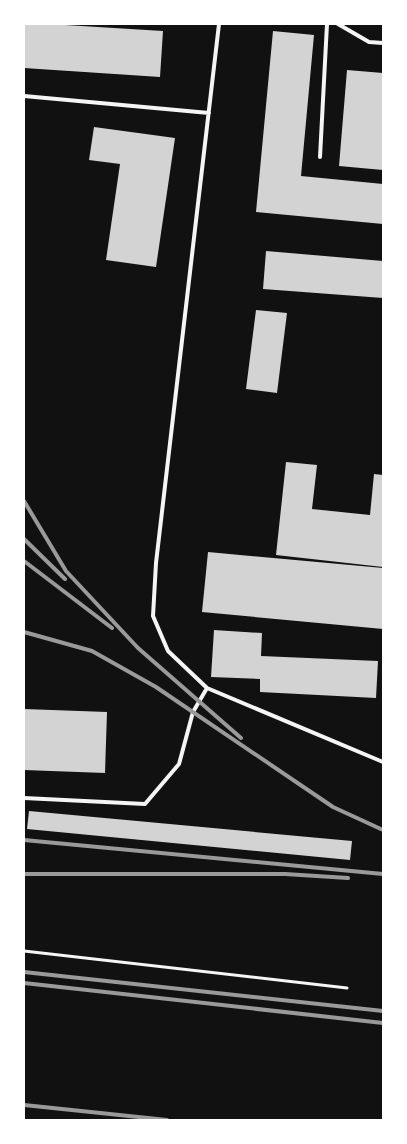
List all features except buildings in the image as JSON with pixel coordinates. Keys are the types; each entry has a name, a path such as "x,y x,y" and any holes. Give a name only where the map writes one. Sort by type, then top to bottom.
{"lane":[{"path":"219,24 156,563 153,616 168,651 207,688 383,762"},
{"path":"320,157 327,24"},
{"path":"338,24 369,42 383,43"},
{"path":"24,96 209,112"},
{"path":"24,798 145,804 179,764 193,712 207,688"}],"path":[{"path":"24,951 347,988"}],"railway":[{"path":"24,501 66,571 138,648 241,738"},
{"path":"24,539 65,579"},
{"path":"24,561 112,628"},
{"path":"24,632 92,651 156,687 333,807 383,830"},
{"path":"24,840 383,874"},
{"path":"24,874 285,874 348,878"},
{"path":"24,972 383,1011"},
{"path":"24,983 383,1023"},
{"path":"24,1105 167,1120"}]}
